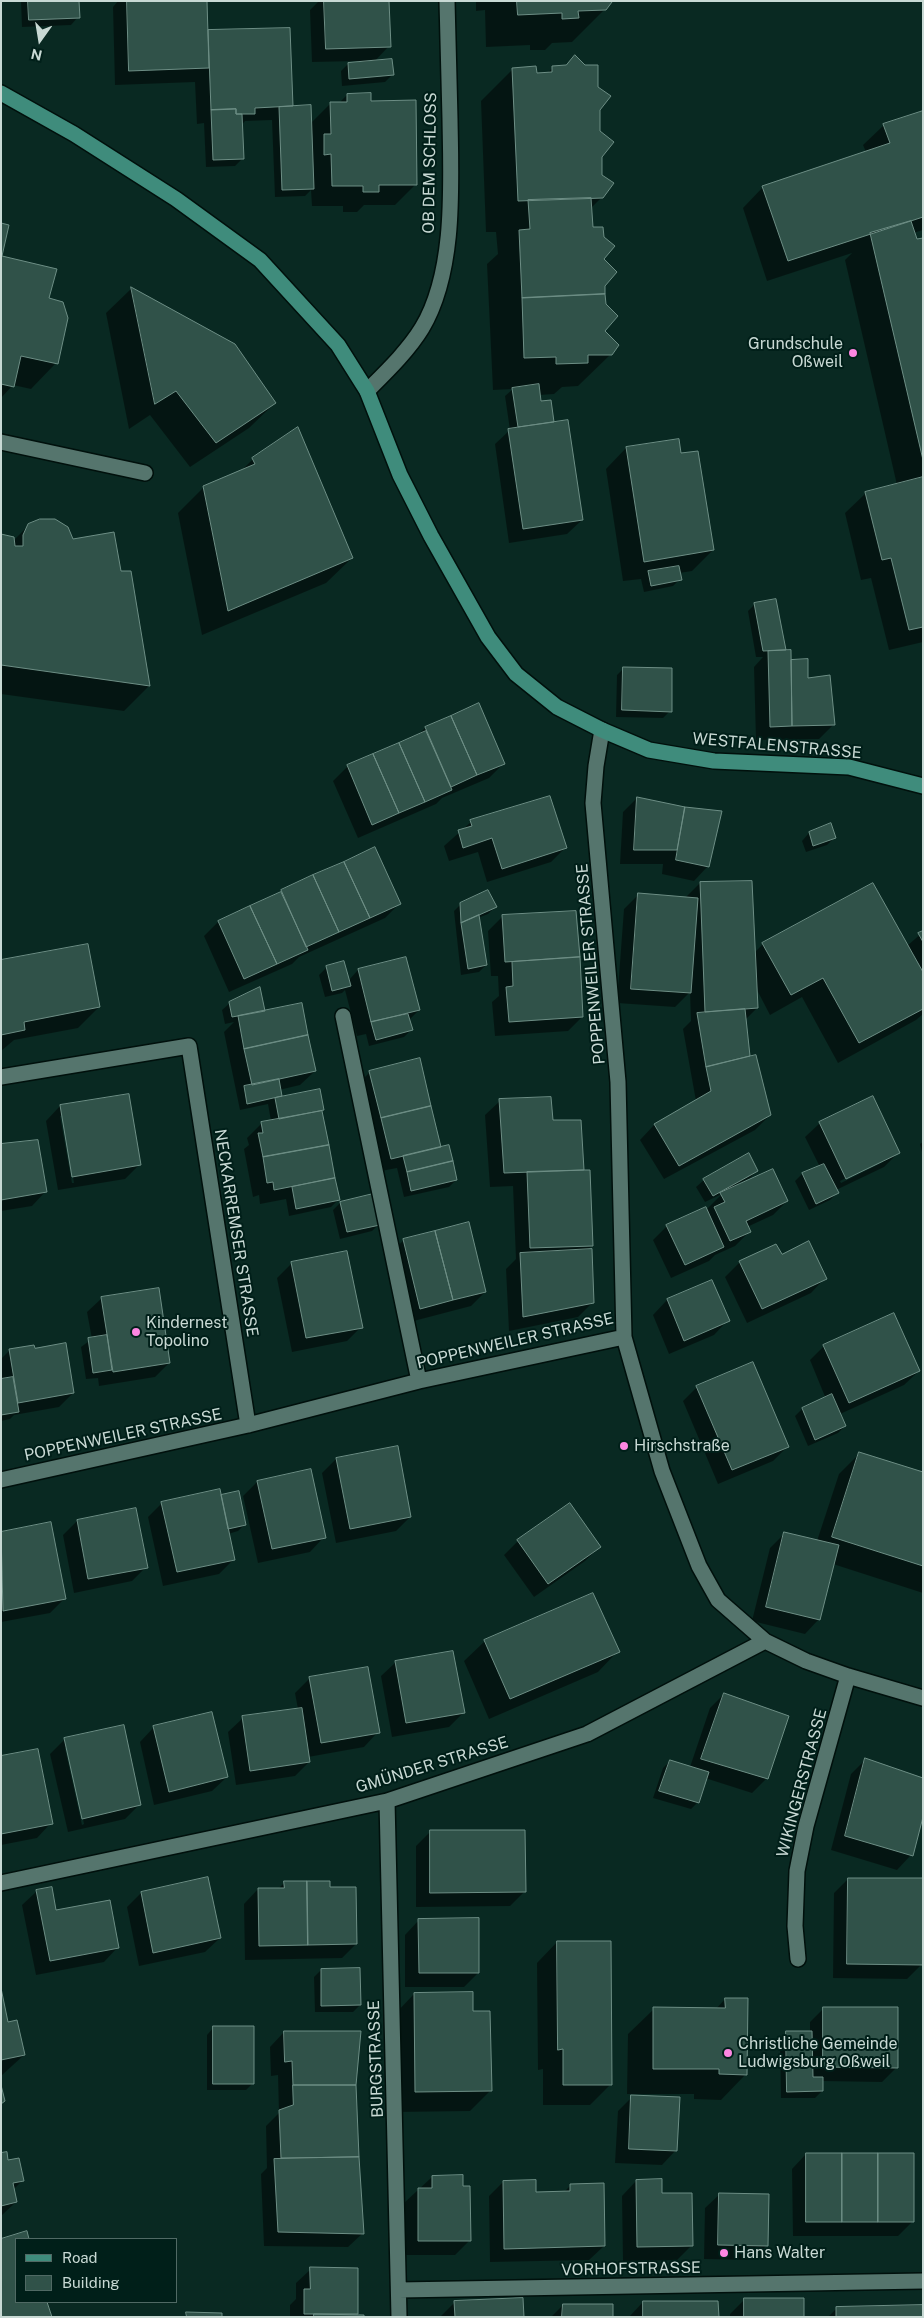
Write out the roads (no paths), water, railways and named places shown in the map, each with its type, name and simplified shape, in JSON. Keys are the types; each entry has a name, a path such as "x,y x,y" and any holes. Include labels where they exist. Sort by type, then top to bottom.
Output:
{"main road":[{"name":"WESTFALENSTRASSE","path":"1,92 74,134 176,199 260,260 338,345 367,391 400,475 431,536 488,637 516,674 557,707 602,730 658,752 714,761 849,767 923,786"}],"street":[{"name":"OB DEM SCHLOSS","path":"367,391 390,368 422,328 436,299 445,265 451,176 447,1"},
{"path":"1,442 145,473"},
{"name":"POPPENWEILER STRASSE","path":"1,1480 248,1425 419,1381 624,1337 618,1082 593,803 596,766 602,730"},
{"path":"343,1016 419,1381"},
{"name":"NECKARREMSER STRASSE","path":"1,1077 189,1046 248,1425"},
{"path":"624,1337 662,1471 698,1566 718,1600 765,1640 806,1661 848,1676 923,1698"},
{"name":"GMÜNDER STRASSE","path":"1,1884 387,1801 587,1734 765,1640"},
{"name":"WIKINGERSTRASSE","path":"798,1958 795,1926 797,1871 806,1826 848,1676"},
{"name":"BURGSTRASSE","path":"387,1801 399,2317"},
{"name":"VORHOFSTRASSE","path":"399,2290 923,2281"}],"place":[{"name":"Grundschule Oßweil","path":"853,353"},
{"name":"Kindernest Topolino","path":"136,1332"},
{"name":"Hirschstraße","path":"624,1446"},
{"name":"Christliche Gemeinde Ludwigsburg Oßweil","path":"728,2053"},
{"name":"Hans Walter","path":"724,2253"}]}
